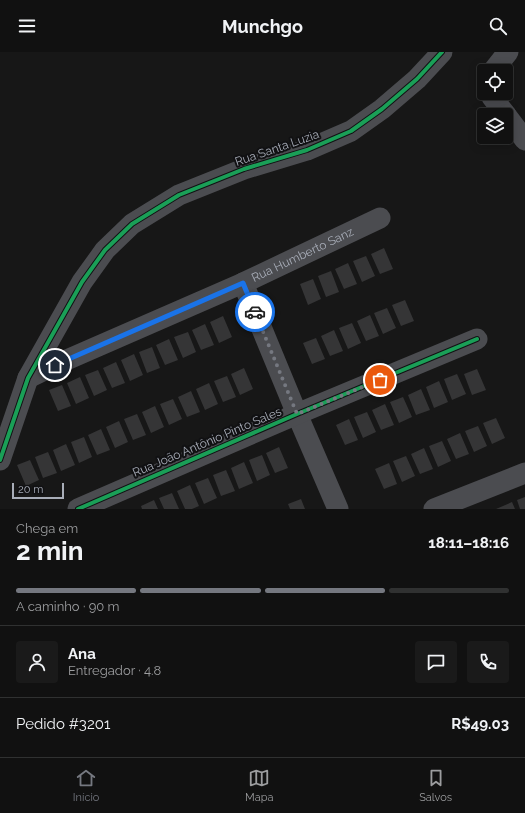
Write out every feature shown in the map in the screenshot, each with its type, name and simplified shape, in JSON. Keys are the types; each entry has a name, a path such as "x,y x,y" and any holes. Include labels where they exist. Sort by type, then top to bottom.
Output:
{"street":[{"name":"Rua Santa Luzia","path":"0,460 28,378 82,282 105,250 132,224 179,196 244,169 307,150 351,131 382,109 417,79 442,52"},
{"path":"499,64 508,52"},
{"path":"494,100 501,108"},
{"path":"513,124 525,140"},
{"name":"Rua Humberto Sanz","path":"28,378 243,283 380,218"},
{"path":"243,283 338,509"},
{"name":"Rua João Antônio Pinto Sales","path":"78,509 297,414 477,339"},
{"path":"434,509 525,473"}],"building":[{"path":"384,248 393,269 380,274 371,254"},
{"path":"366,256 375,276 362,282 353,261"},
{"path":"348,263 357,284 344,289 335,269"},
{"path":"331,271 339,292 326,297 318,276"},
{"path":"313,279 321,299 308,305 300,284"},
{"path":"405,300 414,321 401,326 392,305"},
{"path":"387,308 396,328 383,334 374,313"},
{"path":"370,315 379,336 366,341 357,321"},
{"path":"223,316 232,337 219,343 210,322"},
{"path":"352,323 361,343 348,349 339,328"},
{"path":"205,324 214,345 201,350 192,330"},
{"path":"334,330 343,351 330,356 321,336"},
{"path":"188,332 196,352 183,358 174,337"},
{"path":"316,338 325,359 312,364 303,343"},
{"path":"169,339 178,360 165,365 156,345"},
{"path":"152,347 160,368 147,373 139,352"},
{"path":"134,354 143,375 130,381 121,360"},
{"path":"116,362 125,383 112,388 103,368"},
{"path":"244,368 253,389 240,395 231,374"},
{"path":"477,369 486,390 472,395 464,374"},
{"path":"98,370 107,390 94,396 85,375"},
{"path":"457,374 466,394 452,400 444,379"},
{"path":"227,376 236,397 223,402 214,381"},
{"path":"80,377 89,398 76,404 67,383"},
{"path":"439,381 448,402 434,408 426,387"},
{"path":"209,383 218,404 205,410 196,389"},
{"path":"62,385 71,406 58,411 49,390"},
{"path":"421,389 430,410 416,415 408,395"},
{"path":"191,391 200,412 187,417 178,397"},
{"path":"403,397 412,417 399,423 390,402"},
{"path":"173,399 182,419 169,425 160,404"},
{"path":"385,404 394,425 381,430 372,410"},
{"path":"155,406 164,427 151,433 142,412"},
{"path":"367,412 376,432 363,438 354,417"},
{"path":"137,414 146,435 133,440 124,419"},
{"path":"496,418 505,438 492,444 483,423"},
{"path":"349,419 358,440 345,445 336,425"},
{"path":"119,421 128,442 115,448 106,427"},
{"path":"478,426 487,446 474,452 465,431"},
{"path":"101,429 110,450 97,455 88,435"},
{"path":"460,433 469,454 456,459 447,439"},
{"path":"84,437 92,457 79,463 71,442"},
{"path":"442,441 451,461 438,467 429,446"},
{"path":"66,444 75,465 61,471 53,450"},
{"path":"279,447 288,468 275,473 266,453"},
{"path":"424,448 433,469 420,474 411,454"},
{"path":"48,452 57,473 43,478 35,457"},
{"path":"262,455 270,475 257,481 249,460"},
{"path":"406,456 415,476 402,482 393,461"},
{"path":"30,460 39,480 26,486 17,465"},
{"path":"244,462 253,483 239,489 231,468"},
{"path":"389,463 397,484 384,489 375,469"},
{"path":"226,470 235,491 221,496 213,475"},
{"path":"208,478 217,498 204,504 195,483"},
{"path":"190,485 199,506 192,509 185,509 177,491"},
{"path":"172,493 179,509 164,509 159,498"},
{"path":"525,497 525,509 520,509 517,500"},
{"path":"301,499 305,509 290,509 288,504"},
{"path":"154,500 158,509 142,509 141,506"},
{"path":"512,502 515,509 496,509"}],"cycle path":[{"path":"0,460 28,378 82,282 105,250 132,224 179,195 244,169 307,150 351,131 382,109 417,79 442,52"},
{"path":"78,509 297,414 477,339"}],"way so far":[{"path":"255,312 297,414 380,380"}],"route":[{"path":"55,365 243,283 255,312"}]}
